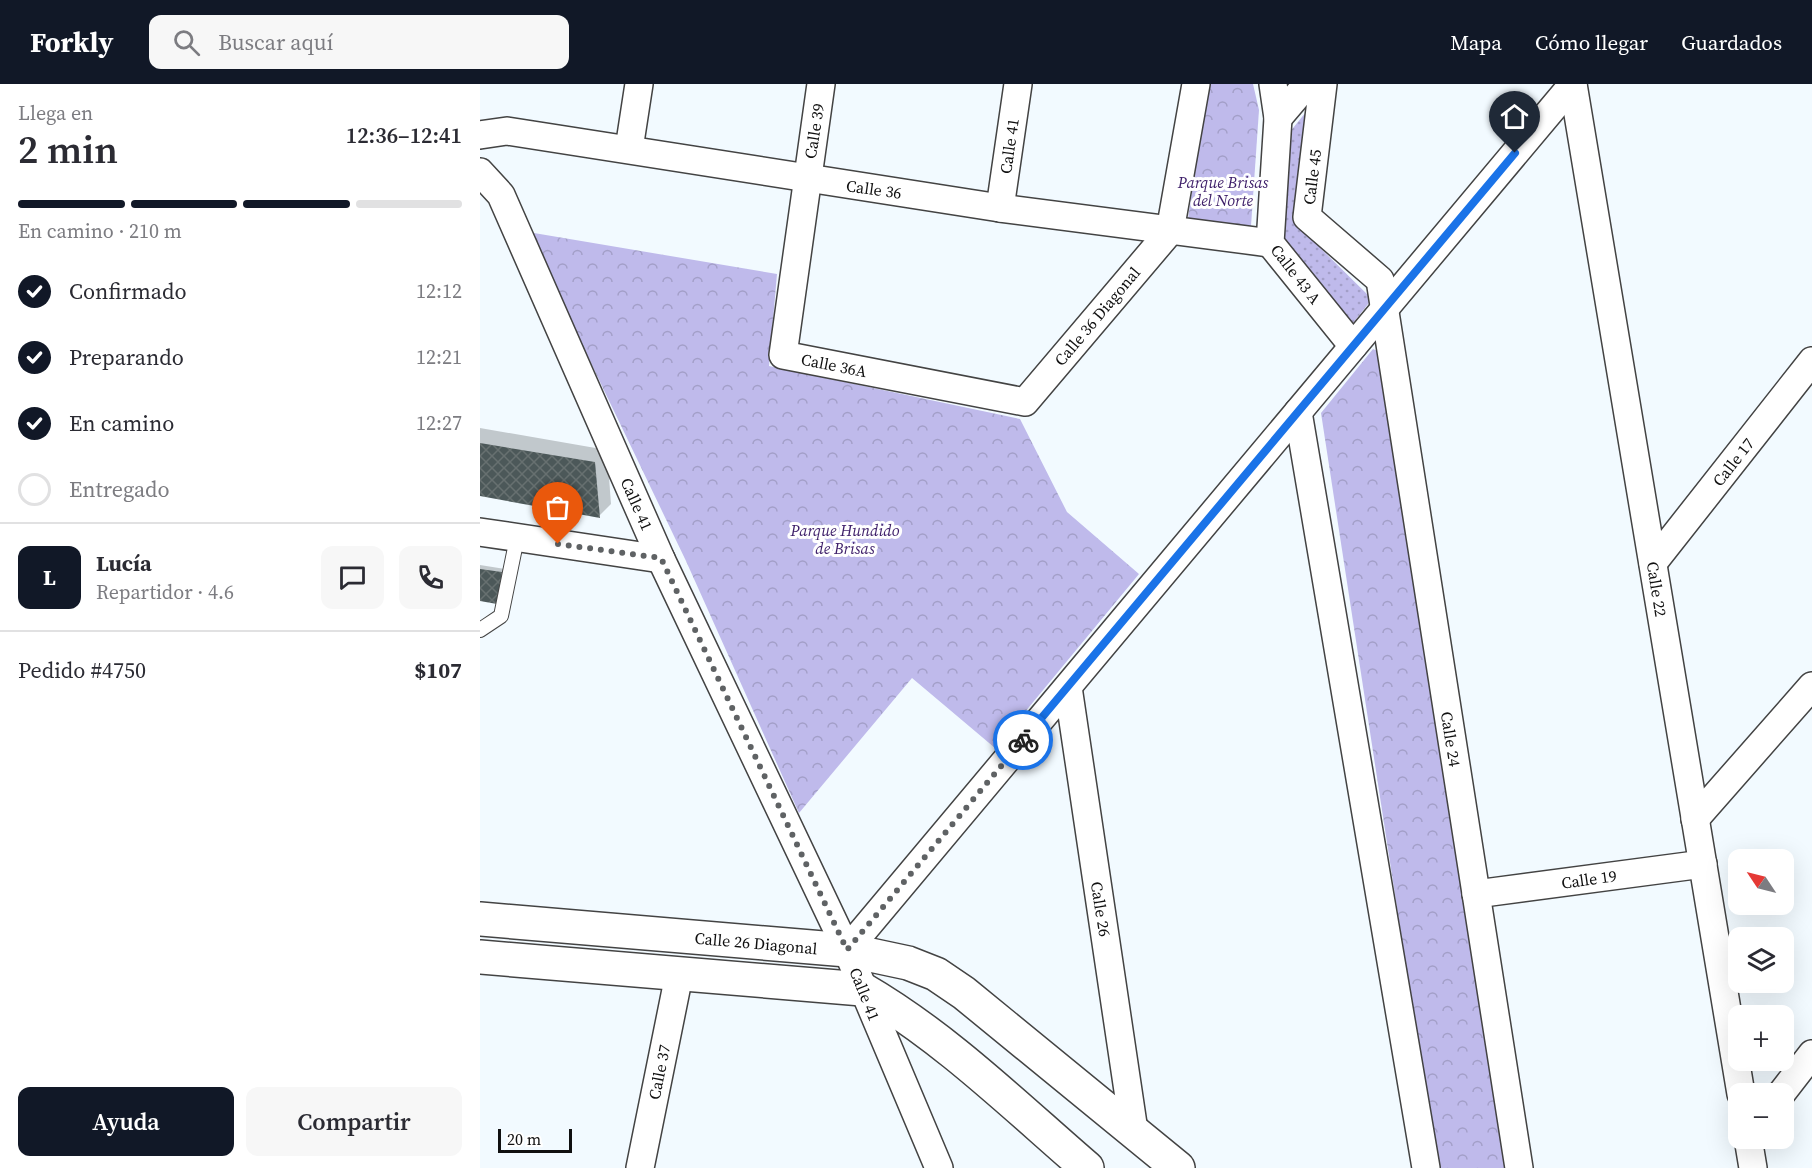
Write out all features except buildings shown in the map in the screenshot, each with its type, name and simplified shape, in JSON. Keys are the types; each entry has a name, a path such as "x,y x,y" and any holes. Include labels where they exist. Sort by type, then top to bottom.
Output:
{"street":[{"path":"629,149 639,84"},
{"name":"Calle 39","path":"807,179 821,84"},
{"name":"Calle 41","path":"999,208 1017,84"},
{"path":"1170,231 1196,84"},
{"name":"Calle 43 A","path":"1273,84 1278,118 1270,243 1353,346"},
{"path":"1278,118 1307,84"},
{"name":"Calle 45","path":"1323,84 1307,217 1380,280 1383,309"},
{"path":"847,950 1573,84"},
{"name":"Calle 22","path":"1573,84 1739,1083"},
{"name":"Calle 36","path":"480,135 507,131 999,208 1270,243"},
{"name":"Calle 41","path":"480,172 501,195 661,558 847,950 939,1168"},
{"name":"Calle 36A","path":"807,179 783,355 1024,402"},
{"name":"Calle 36 Diagonal","path":"1024,402 1170,231"},
{"name":"Calle 24","path":"1383,309 1519,1168"},
{"name":"Calle 17","path":"1653,563 1812,361"},
{"path":"1298,412 1426,1168"},
{"path":"480,532 661,558"},
{"path":"1695,819 1812,686"},
{"name":"Calle 26","path":"1068,687 1134,1131"},
{"name":"Calle 19","path":"1476,894 1703,864"},
{"name":"Calle 26 Diagonal","path":"480,919 847,950 909,963 936,974 964,993 1178,1168"},
{"path":"480,957 862,989 892,1006 928,1033 1087,1168"},
{"name":"Calle 37","path":"640,1168 678,975"},
{"path":"1789,1083 1812,1054"},
{"path":"1750,1149 1753,1168"}],"lane":[{"path":"480,630 501,616 517,538"}],"green space":[{"name":"Parque Brisas del Norte","path":"1207,84 1253,84 1259,110 1251,226 1188,219"},
{"path":"1310,107 1299,227 1372,299 1353,323 1284,239 1289,133"},
{"name":"Parque Hundido de Brisas","path":"528,232 777,274 769,366 1020,419 1067,512 1139,574 995,748 912,678 799,813 686,561"},
{"path":"1373,349 1382,353 1510,1168 1437,1168 1321,413"}],"way so far":[{"path":"558,544 661,558 847,950 1023,740"}],"route":[{"path":"1023,740 1515,153"}]}
